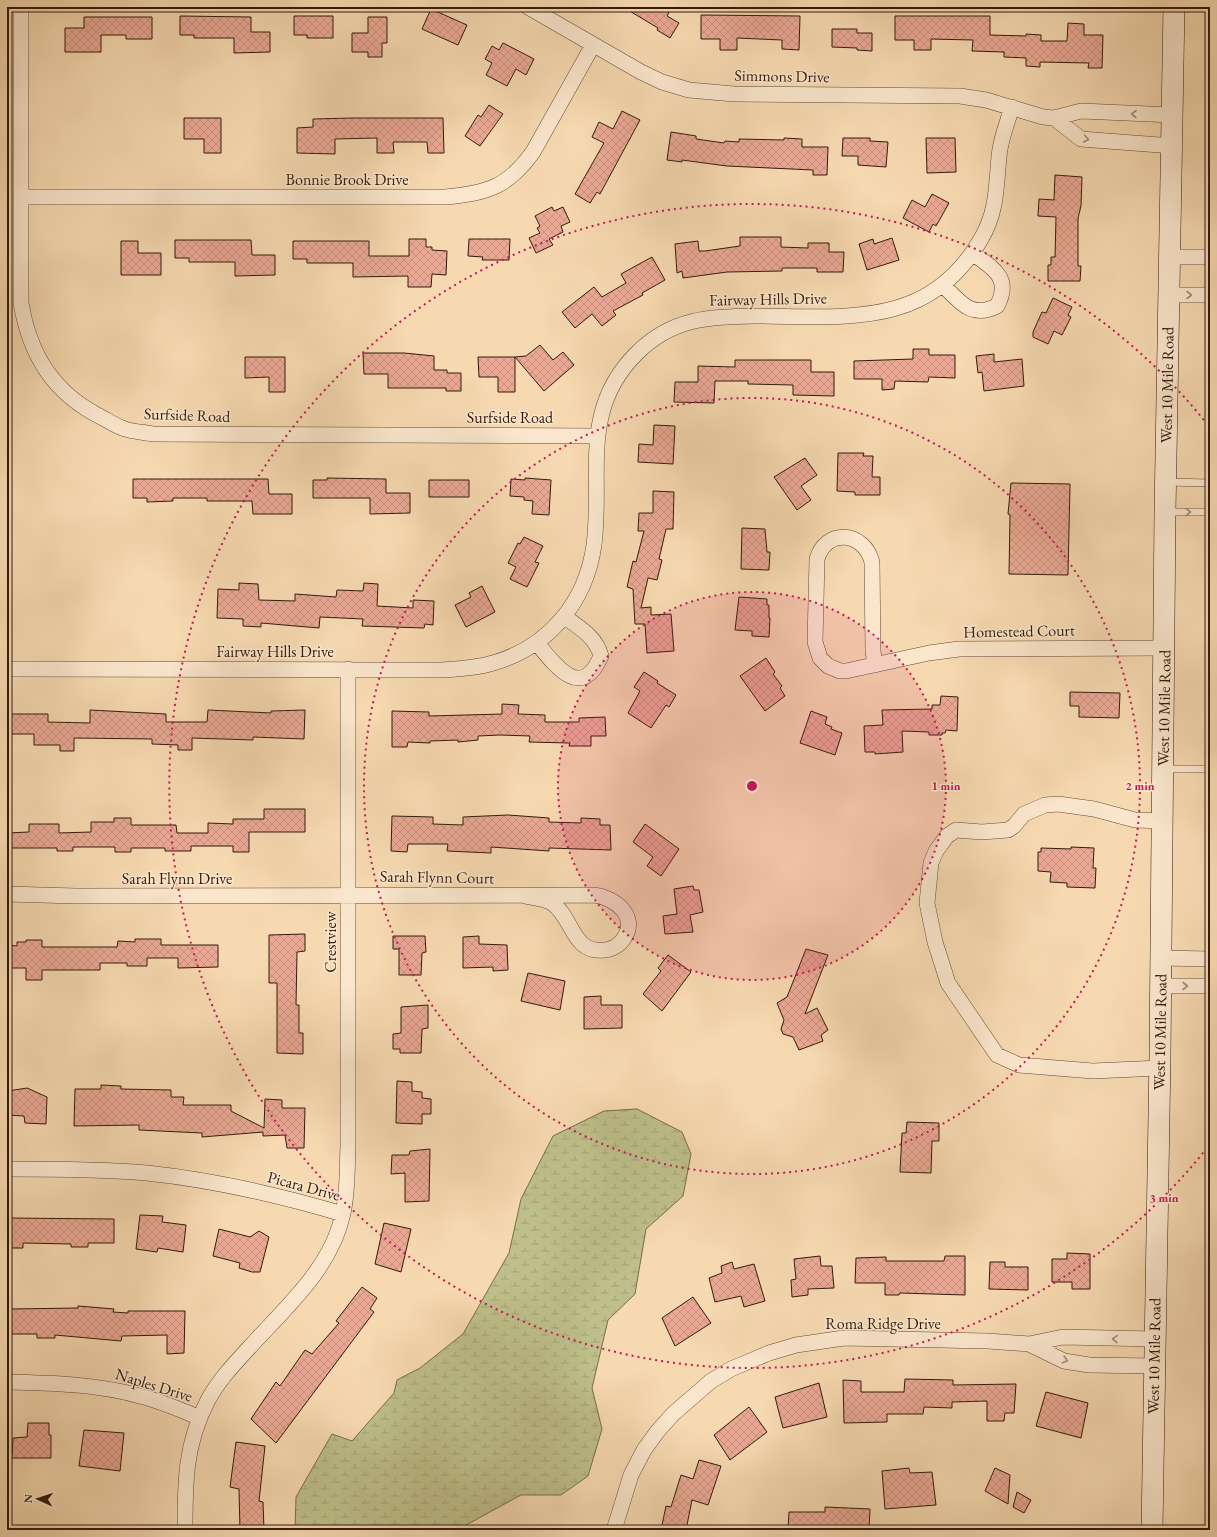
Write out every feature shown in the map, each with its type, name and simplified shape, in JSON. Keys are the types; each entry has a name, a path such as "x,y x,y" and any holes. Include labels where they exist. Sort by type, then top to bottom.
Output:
{"main road":[{"name":"West 10 Mile Road","path":"1152,1530 1154,1339 1160,1068 1165,512 1173,146 1174,7"}],"street":[{"name":"Surfside Road","path":"21,7 21,303 24,324 31,344 41,364 55,383 72,399 94,414 124,429 153,434 597,436"},
{"name":"Simmons Drive","path":"528,7 593,45 662,82 690,90 734,94 960,96 986,100 1054,118 1081,139 1173,146"},
{"name":"Bonnie Brook Drive","path":"22,197 445,197 483,192 513,176 533,152 593,45"},
{"name":"Fairway Hills Drive","path":"7,669 442,670 492,664 512,657 537,643 565,617 580,591 589,568 594,546 597,436 605,404 612,388 627,364 650,342 677,326 696,320 718,317 872,315 900,308 930,294 943,285 959,270 972,253 984,232 998,189 1001,142 1012,107"},
{"name":"Simmons Drive","path":"1054,118 1082,111 1173,115"},
{"path":"943,285 968,309 976,312 987,311 997,306 1003,291 1000,278 996,271 972,253"},
{"path":"1170,257 1210,257"},
{"path":"1169,295 1210,295"},
{"name":"Homestead Court","path":"875,665 873,651 872,562 870,554 860,542 846,537 838,538 823,546 817,560 816,650 824,663 840,671 875,665 928,653 965,649 1164,648"},
{"path":"537,643 562,672 575,678 585,678 590,675 601,656 598,645 591,637 565,617"},
{"name":"Crestview","path":"343,1214 346,1196 348,1146 348,669"},
{"path":"1160,1068 1093,1071 1019,1066 997,1055 948,983 935,942 927,903 931,863 936,851 947,836 956,830 982,832 1008,830 1014,826 1024,814 1045,805 1058,804 1094,809 1135,820 1163,821"},
{"name":"Sarah Flynn Drive","path":"7,894 76,896 348,895"},
{"name":"Sarah Flynn Court","path":"348,895 603,896 621,906 626,914 628,926 625,938 619,945 609,950 598,951 587,947 578,941 564,915 552,903 525,896"},
{"path":"1161,958 1210,959"},
{"path":"1161,986 1210,986"},
{"name":"Picara Drive","path":"7,1169 111,1171 194,1179 270,1194 343,1214 328,1252 307,1284 218,1383 200,1418"},
{"name":"Roma Ridge Drive","path":"614,1530 631,1475 649,1444 674,1414 710,1382 731,1369 769,1353 796,1345 844,1338 988,1341 1029,1344 1063,1338 1154,1339"},
{"name":"Roma Ridge Drive","path":"1029,1344 1064,1361 1089,1365 1154,1366"},
{"name":"Naples Drive","path":"7,1382 57,1384 118,1391 155,1400 200,1418 188,1456 185,1477 185,1530"}],"lane":[{"path":"1166,482 1210,483"},
{"path":"1165,512 1210,512"},
{"path":"1163,769 1210,769"}],"green space":[{"path":"637,1109 682,1132 691,1154 683,1196 646,1229 635,1294 608,1320 592,1388 602,1429 588,1476 561,1495 521,1495 457,1530 295,1530 296,1497 332,1434 352,1441 394,1393 397,1380 420,1368 463,1334 509,1253 521,1199 553,1136 604,1111"}],"building":[{"path":"623,7 672,7 667,16 679,23 670,38 657,30 658,28"},
{"path":"431,9 467,25 458,45 422,29"},
{"path":"701,15 800,16 799,50 782,49 782,40 737,38 737,50 720,50 720,39 701,39"},
{"path":"180,16 251,17 251,32 270,32 270,52 234,53 234,38 194,38 194,35 180,35"},
{"path":"294,16 333,16 333,38 307,38 307,35 294,35"},
{"path":"895,16 990,16 990,35 1041,35 1041,41 1067,41 1068,23 1084,24 1084,35 1103,35 1102,68 1088,68 1089,63 1040,62 1040,67 1026,66 1026,58 1004,57 1004,52 972,51 973,40 931,39 931,50 914,50 914,40 895,40"},
{"path":"84,17 152,17 152,39 126,39 126,35 101,35 101,52 65,52 65,28 84,28"},
{"path":"368,17 387,17 387,43 382,43 382,57 368,57 368,52 352,52 352,33 368,33"},
{"path":"832,29 857,29 857,33 872,33 872,51 857,50 857,48 832,47"},
{"path":"503,43 534,59 526,75 516,69 507,86 486,75 492,63 485,59 492,46 499,50"},
{"path":"489,105 503,114 480,146 465,136 478,115 481,117"},
{"path":"622,111 640,120 600,194 597,192 590,203 575,194 604,143 592,137 599,122 613,129"},
{"path":"184,118 221,118 221,153 204,153 204,139 184,139"},
{"path":"443,118 444,153 428,153 427,142 393,142 394,153 377,153 377,138 335,139 335,154 297,153 297,128 313,127 313,119"},
{"path":"671,132 696,136 696,139 724,143 725,141 739,142 739,139 802,139 802,147 828,147 827,175 813,175 813,170 727,166 682,160 682,162 667,160"},
{"path":"843,138 870,138 870,141 888,142 886,167 858,165 858,156 842,156"},
{"path":"926,138 955,138 956,172 927,173"},
{"path":"1055,175 1082,177 1081,206 1078,218 1078,266 1081,266 1080,281 1048,281 1048,265 1051,265 1051,257 1055,257 1056,217 1038,216 1039,199 1054,200"},
{"path":"932,194 949,203 936,226 933,224 929,232 903,218 912,200 925,207"},
{"path":"552,207 554,211 563,207 570,222 561,226 563,232 549,239 553,245 536,253 529,238 540,233 537,228 540,226 535,216"},
{"path":"740,237 781,237 781,247 808,248 808,243 829,243 829,252 844,252 843,272 817,272 817,268 782,268 782,271 727,272 683,278 682,271 677,273 675,244 698,241 699,251 705,251 740,246"},
{"path":"892,238 899,260 867,270 859,244 873,239 874,244"},
{"path":"409,239 426,239 426,247 432,247 432,250 447,251 446,275 432,274 431,287 408,287 408,276 353,277 353,263 307,263 307,259 293,259 293,241 369,241 369,256 409,256"},
{"path":"469,239 510,239 509,260 482,260 483,257 468,256"},
{"path":"175,240 251,240 252,255 275,255 275,275 235,276 235,262 189,262 189,258 175,258"},
{"path":"121,241 138,241 138,253 161,253 161,275 121,275"},
{"path":"652,257 665,280 642,293 643,295 613,311 616,315 602,326 592,314 575,328 562,312 594,287 602,297 626,283 621,274"},
{"path":"1053,298 1072,307 1068,315 1071,317 1062,335 1054,331 1048,344 1033,337 1033,332 1042,312 1046,313"},
{"path":"540,345 553,360 563,352 574,365 544,391 515,357 526,356"},
{"path":"913,349 929,349 929,355 955,355 955,378 929,377 928,382 895,381 894,389 882,390 882,379 854,379 854,361 913,359"},
{"path":"363,353 404,353 434,356 434,370 447,370 447,373 461,373 461,391 446,391 446,388 388,388 388,374 364,374"},
{"path":"994,354 994,362 1022,359 1024,386 984,391 982,372 978,373 976,356"},
{"path":"245,357 285,357 285,392 269,392 269,377 245,378"},
{"path":"478,357 515,357 515,392 498,392 498,377 479,377"},
{"path":"735,360 811,360 811,372 834,372 834,396 793,395 793,385 748,384 748,381 715,381 714,403 674,402 675,382 698,382 698,366 735,367"},
{"path":"654,425 675,426 673,464 638,462 639,444 653,445"},
{"path":"838,453 864,453 863,456 873,456 872,477 880,477 880,495 855,495 855,492 837,491"},
{"path":"805,458 817,475 801,486 811,500 797,510 774,477"},
{"path":"327,478 386,479 386,493 410,493 410,513 370,514 370,498 313,498 313,480 327,480"},
{"path":"525,478 551,480 549,515 532,514 533,501 524,500 524,497 510,496 511,479 525,480"},
{"path":"133,479 268,479 269,494 292,494 292,514 253,514 252,501 207,501 207,498 173,498 173,501 147,502 147,498 133,498"},
{"path":"429,480 469,480 469,497 429,497"},
{"path":"1011,483 1070,484 1068,575 1009,574 1010,515 1008,514"},
{"path":"653,491 674,492 673,529 666,529 659,559 662,560 657,580 648,578 641,608 651,607 651,615 671,614 674,651 647,653 645,624 635,624 633,589 627,587 633,561 636,562 644,531 638,531 639,513 653,513"},
{"path":"742,528 765,529 767,552 770,552 769,570 741,569"},
{"path":"524,537 543,546 535,562 539,563 527,587 510,579 516,567 508,563 518,543 520,544"},
{"path":"239,583 258,584 259,600 295,601 295,594 336,597 337,590 363,591 364,583 378,584 377,606 413,608 413,600 434,601 433,625 425,624 424,628 362,626 363,619 320,617 319,628 261,623 261,627 243,626 243,619 217,618 218,589 239,590"},
{"path":"482,586 495,612 466,627 455,605 471,597 469,593"},
{"path":"739,597 767,599 770,618 769,637 752,636 752,631 735,630"},
{"path":"766,658 775,672 773,674 782,686 780,688 785,696 765,711 740,676"},
{"path":"644,672 658,681 657,683 676,695 669,707 666,705 651,728 628,713 640,691 634,687"},
{"path":"1070,692 1120,693 1119,718 1079,717 1079,706 1070,706"},
{"path":"941,696 958,697 957,731 946,730 945,733 942,733 942,735 929,735 929,732 902,731 903,752 875,754 875,752 865,752 864,726 883,725 882,710 932,709 932,705 940,705"},
{"path":"502,704 519,705 518,714 545,715 545,722 579,722 579,718 605,717 606,736 591,736 591,746 569,746 570,743 529,742 530,736 500,735 478,736 478,740 458,742 458,740 430,741 430,743 408,742 407,747 392,747 392,711 429,712 429,716 502,714"},
{"path":"90,710 166,714 166,722 207,722 208,710 271,713 271,711 305,710 304,739 253,737 253,740 192,738 192,750 178,750 178,745 152,744 152,739 74,738 74,751 60,751 60,745 34,745 34,734 7,734 7,714 48,714 48,722 90,723"},
{"path":"811,711 827,717 825,724 832,727 831,729 842,733 835,755 800,743"},
{"path":"264,809 305,809 305,832 249,832 249,852 233,852 233,846 191,846 191,851 165,851 165,848 131,848 131,852 115,852 115,847 73,847 73,851 57,851 57,848 7,848 7,833 29,832 29,824 59,824 59,833 91,832 91,822 114,822 114,818 131,818 131,825 176,825 177,833 208,833 208,823 233,824 233,819 264,819"},
{"path":"508,815 549,818 549,822 581,823 581,818 600,819 600,825 610,825 611,850 549,848 549,851 491,847 491,853 447,851 448,844 408,844 407,852 391,851 392,816 433,817 433,824 463,825 463,817"},
{"path":"645,824 679,849 661,876 647,866 653,857 633,842"},
{"path":"1071,847 1094,848 1093,868 1096,868 1095,888 1067,887 1067,883 1050,882 1051,872 1038,871 1038,852 1041,852 1041,848 1071,849"},
{"path":"693,886 694,890 699,890 703,912 690,915 693,932 665,934 663,916 677,914 674,889"},
{"path":"305,934 305,951 297,952 296,1005 299,1005 299,1033 303,1033 303,1054 277,1053 277,983 269,983 269,935"},
{"path":"393,936 425,936 426,952 422,953 421,975 399,975 399,949 393,949"},
{"path":"479,936 479,944 507,945 508,970 493,971 493,967 463,968 463,937"},
{"path":"135,939 161,939 161,945 218,945 218,967 178,968 178,958 147,958 147,966 127,966 127,963 100,963 100,970 42,970 42,980 26,980 26,968 7,968 7,945 17,946 17,942 26,942 26,940 42,940 42,947 117,947 118,941 135,942"},
{"path":"806,949 828,955 805,1014 817,1008 828,1030 821,1035 823,1041 799,1050 793,1037 783,1034 781,1029 784,1020 777,1003 787,997"},
{"path":"668,955 691,972 662,1011 643,994 661,971 658,968"},
{"path":"528,973 565,981 560,1010 521,1001"},
{"path":"601,996 601,1005 622,1005 622,1028 584,1029 584,997"},
{"path":"428,1005 428,1028 422,1029 421,1053 400,1053 400,1049 393,1049 393,1034 401,1033 401,1007"},
{"path":"397,1081 412,1082 412,1091 422,1092 422,1098 431,1099 431,1114 422,1114 422,1124 396,1123"},
{"path":"101,1085 121,1086 121,1089 171,1090 171,1097 184,1097 183,1105 231,1105 231,1111 264,1128 265,1099 282,1100 282,1108 305,1108 304,1148 287,1148 285,1135 263,1136 263,1132 202,1137 202,1133 139,1130 139,1125 74,1126 75,1089 101,1089"},
{"path":"27,1088 47,1097 46,1124 25,1123 24,1116 7,1115 8,1091"},
{"path":"907,1122 939,1123 939,1141 932,1141 931,1173 900,1172 902,1133 906,1133"},
{"path":"430,1149 429,1201 405,1202 405,1173 391,1174 392,1155 409,1155 410,1151"},
{"path":"140,1215 163,1216 162,1222 186,1225 183,1252 158,1248 157,1252 136,1249"},
{"path":"7,1218 114,1219 114,1243 88,1243 88,1247 71,1247 71,1244 23,1243 23,1248 7,1248"},
{"path":"384,1223 411,1229 401,1272 375,1264"},
{"path":"219,1229 250,1237 259,1231 269,1237 260,1272 252,1272 239,1268 240,1263 213,1256"},
{"path":"1067,1253 1090,1254 1090,1289 1072,1289 1072,1282 1052,1282 1052,1259 1067,1259"},
{"path":"820,1256 821,1266 832,1266 834,1288 808,1289 808,1295 792,1297 791,1280 796,1279 794,1259"},
{"path":"945,1256 965,1256 965,1295 900,1293 899,1295 885,1295 885,1283 855,1283 856,1258 886,1257 886,1261 944,1261"},
{"path":"732,1262 734,1269 754,1264 765,1301 744,1307 741,1296 715,1302 709,1278 722,1273 721,1266"},
{"path":"990,1262 1005,1262 1005,1267 1028,1267 1028,1290 989,1289"},
{"path":"362,1287 377,1298 370,1309 374,1312 276,1443 251,1419 276,1382 280,1386 305,1350 312,1354 339,1323 336,1321"},
{"path":"693,1297 711,1323 675,1346 662,1318"},
{"path":"78,1306 114,1309 113,1312 128,1313 128,1311 185,1311 184,1353 167,1354 167,1335 122,1336 121,1341 55,1335 55,1338 37,1338 37,1334 11,1334 11,1309 78,1308"},
{"path":"905,1379 953,1380 953,1385 1016,1384 1014,1413 1005,1413 1004,1421 987,1421 987,1401 952,1402 952,1408 924,1407 923,1414 887,1414 887,1422 844,1423 843,1380 861,1381 861,1392 904,1392"},
{"path":"819,1383 827,1417 783,1428 775,1397"},
{"path":"1046,1392 1088,1403 1081,1438 1036,1426"},
{"path":"749,1407 767,1432 730,1460 714,1435"},
{"path":"28,1423 49,1423 49,1435 51,1435 51,1458 12,1458 13,1438 27,1437"},
{"path":"84,1430 124,1433 120,1471 79,1466"},
{"path":"236,1442 265,1446 259,1501 263,1502 264,1530 240,1530 239,1489 230,1487"},
{"path":"699,1460 721,1466 708,1505 692,1500 686,1530 661,1530 666,1506 671,1507 681,1475 693,1479"},
{"path":"909,1468 910,1473 932,1472 936,1505 885,1509 882,1471"},
{"path":"995,1468 1010,1475 1008,1504 985,1491"},
{"path":"1017,1492 1031,1500 1024,1513 1013,1507"},
{"path":"825,1507 870,1509 869,1530 788,1530 789,1512 825,1512"}]}
